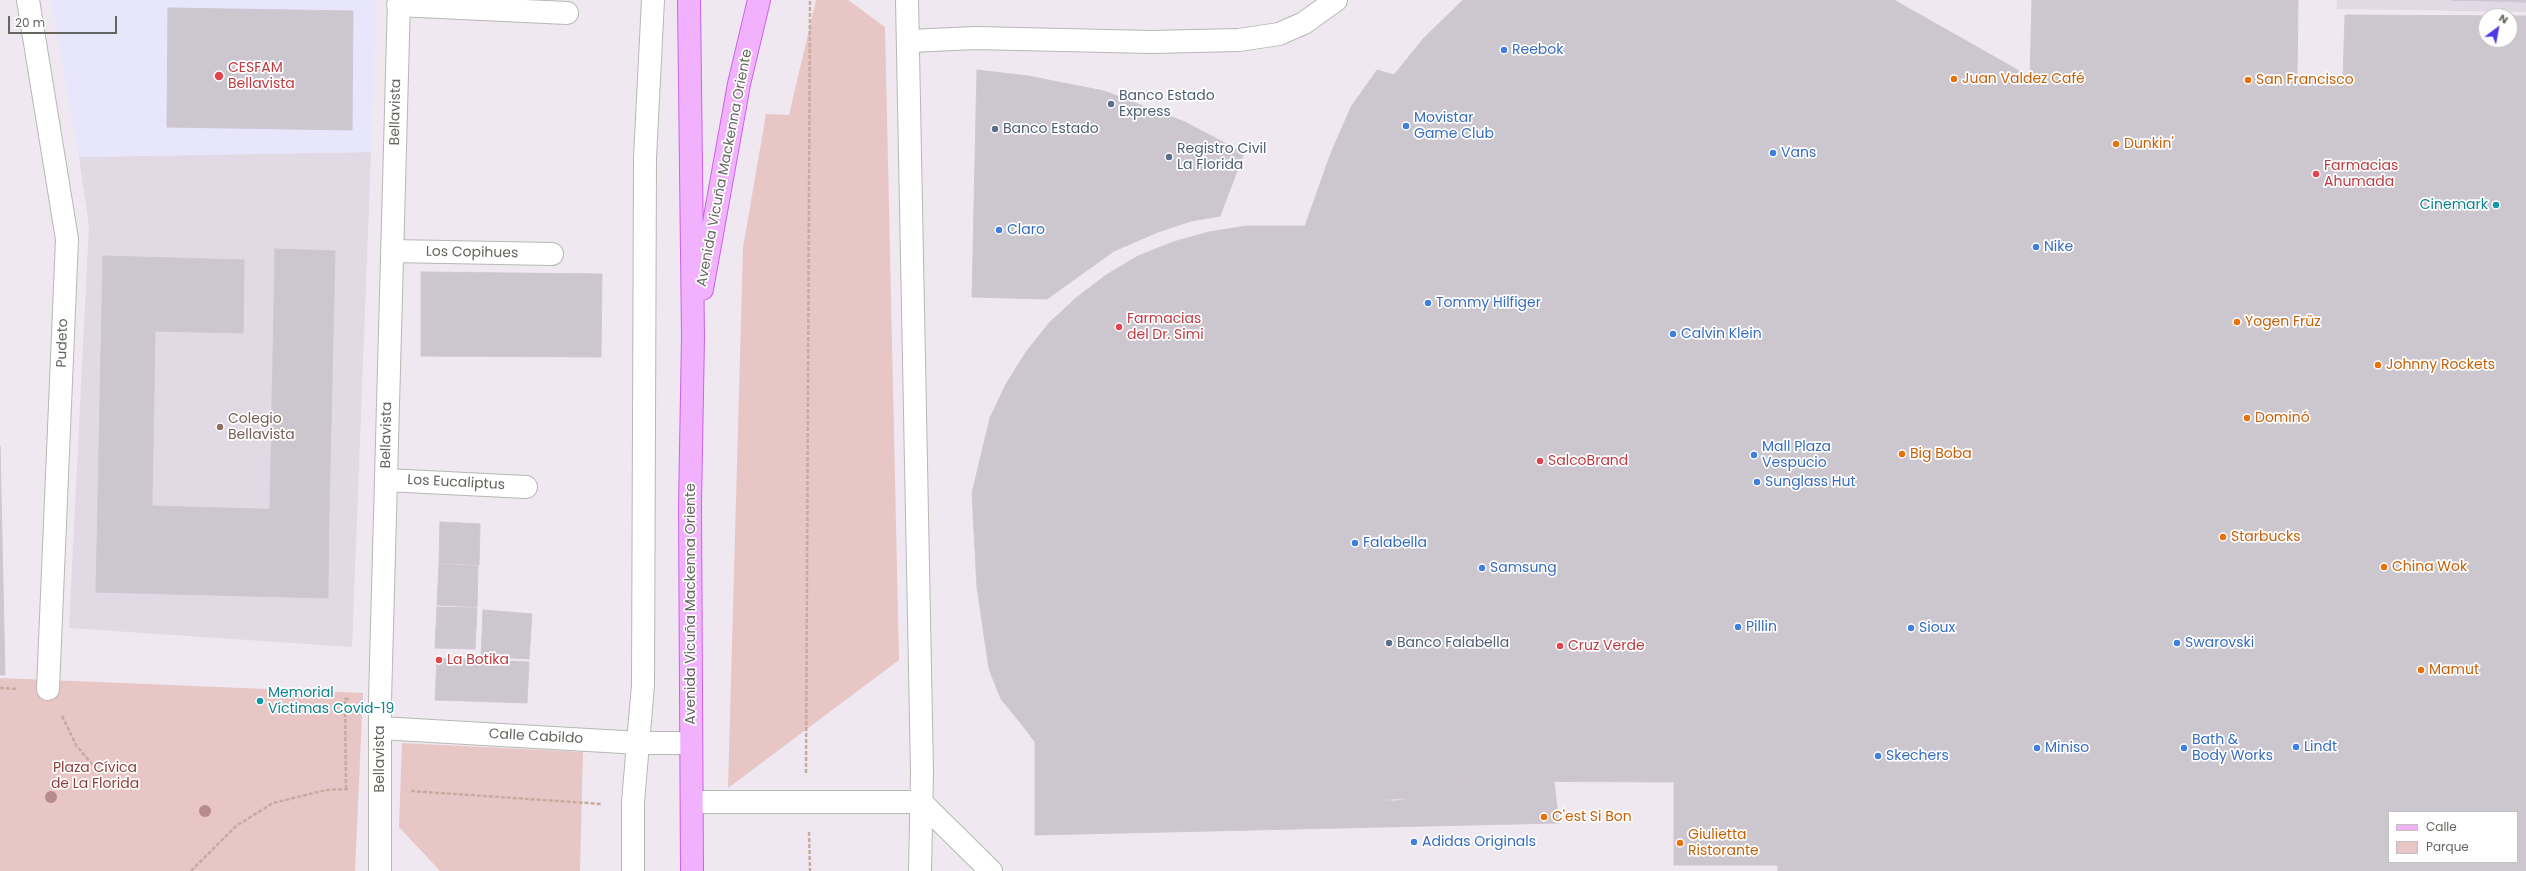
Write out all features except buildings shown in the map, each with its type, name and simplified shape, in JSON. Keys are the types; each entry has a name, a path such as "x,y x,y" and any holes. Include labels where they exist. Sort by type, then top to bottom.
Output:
{"main road":[{"name":"Avenida Vicuña Mackenna Oriente","path":"689,0 693,337 690,506 692,871"},
{"name":"Avenida Vicuña Mackenna Oriente","path":"693,337 739,84 759,0"}],"street":[{"name":"Pudeto","path":"28,0 67,239 48,689"},
{"path":"633,871 633,802 640,743 643,685 645,158 653,0"},
{"path":"907,0 910,41 921,802 920,871"},
{"path":"910,41 975,38 1151,42 1239,40 1279,34 1304,23 1332,1"},
{"path":"398,2 567,13"},
{"name":"Bellavista","path":"380,871 380,728 398,2"},
{"name":"Los Copihues","path":"392,251 552,254"},
{"name":"Los Eucaliptus","path":"386,480 526,487"},
{"name":"Calle Cabildo","path":"380,728 640,743 691,743"},
{"path":"692,802 921,802 991,871"}],"path":[{"path":"810,0 808,136 807,802 810,871"}],"shaded area":[{"name":"CESFAM Bellavista","path":"51,0 376,0 371,152 79,157"},
{"path":"2337,0 2526,0 2526,12 2518,12 2518,8 2478,8 2478,11 2337,9"},
{"name":"Colegio Bellavista","path":"371,152 352,647 69,628 89,226 79,157"}],"green space":[{"path":"816,0 848,0 885,27 899,660 728,788 743,248 766,114 789,115"},
{"name":"Plaza Cívica de La Florida","path":"0,678 363,693 355,871 0,871"},
{"path":"402,743 583,752 580,871 440,871 399,827"}],"place":[{"name":"Reebok","path":"1504,50"},
{"name":"CESFAM Bellavista","path":"219,76"},
{"name":"Juan Valdez Café","path":"1954,79"},
{"name":"San Francisco","path":"2248,80"},
{"name":"Banco Estado Express","path":"1111,104"},
{"name":"Movistar Game Club","path":"1406,126"},
{"name":"Banco Estado","path":"995,129"},
{"name":"Dunkin'","path":"2116,144"},
{"name":"Vans","path":"1773,153"},
{"name":"Registro Civil La Florida","path":"1169,157"},
{"name":"Farmacias Ahumada","path":"2316,174"},
{"name":"Cinemark","path":"2496,205"},
{"name":"Claro","path":"999,230"},
{"name":"Nike","path":"2036,247"},
{"name":"Tommy Hilfiger","path":"1428,303"},
{"name":"Yogen Früz","path":"2237,322"},
{"name":"Farmacias del Dr. Simi","path":"1119,327"},
{"name":"Calvin Klein","path":"1673,334"},
{"name":"Johnny Rockets","path":"2378,365"},
{"name":"Dominó","path":"2247,418"},
{"name":"Colegio Bellavista","path":"220,427"},
{"name":"Big Boba","path":"1902,454"},
{"name":"Mall Plaza Vespucio","path":"1754,455"},
{"name":"SalcoBrand","path":"1540,461"},
{"name":"Sunglass Hut","path":"1757,482"},
{"name":"Starbucks","path":"2223,537"},
{"name":"Falabella","path":"1355,543"},
{"name":"China Wok","path":"2384,567"},
{"name":"Samsung","path":"1482,568"},
{"name":"Pillin","path":"1738,627"},
{"name":"Sioux","path":"1911,628"},
{"name":"Banco Falabella","path":"1389,643"},
{"name":"Swarovski","path":"2177,643"},
{"name":"Cruz Verde","path":"1560,646"},
{"name":"La Botika","path":"439,660"},
{"name":"Mamut","path":"2421,670"},
{"name":"Memorial Víctimas Covid-19","path":"260,701"},
{"name":"Lindt","path":"2296,747"},
{"name":"Miniso","path":"2037,748"},
{"name":"Bath & Body Works","path":"2184,748"},
{"name":"Skechers","path":"1878,756"},
{"name":"C'est Si Bon","path":"1544,817"},
{"name":"Adidas Originals","path":"1414,842"},
{"name":"Giulietta Ristorante","path":"1680,843"}]}
